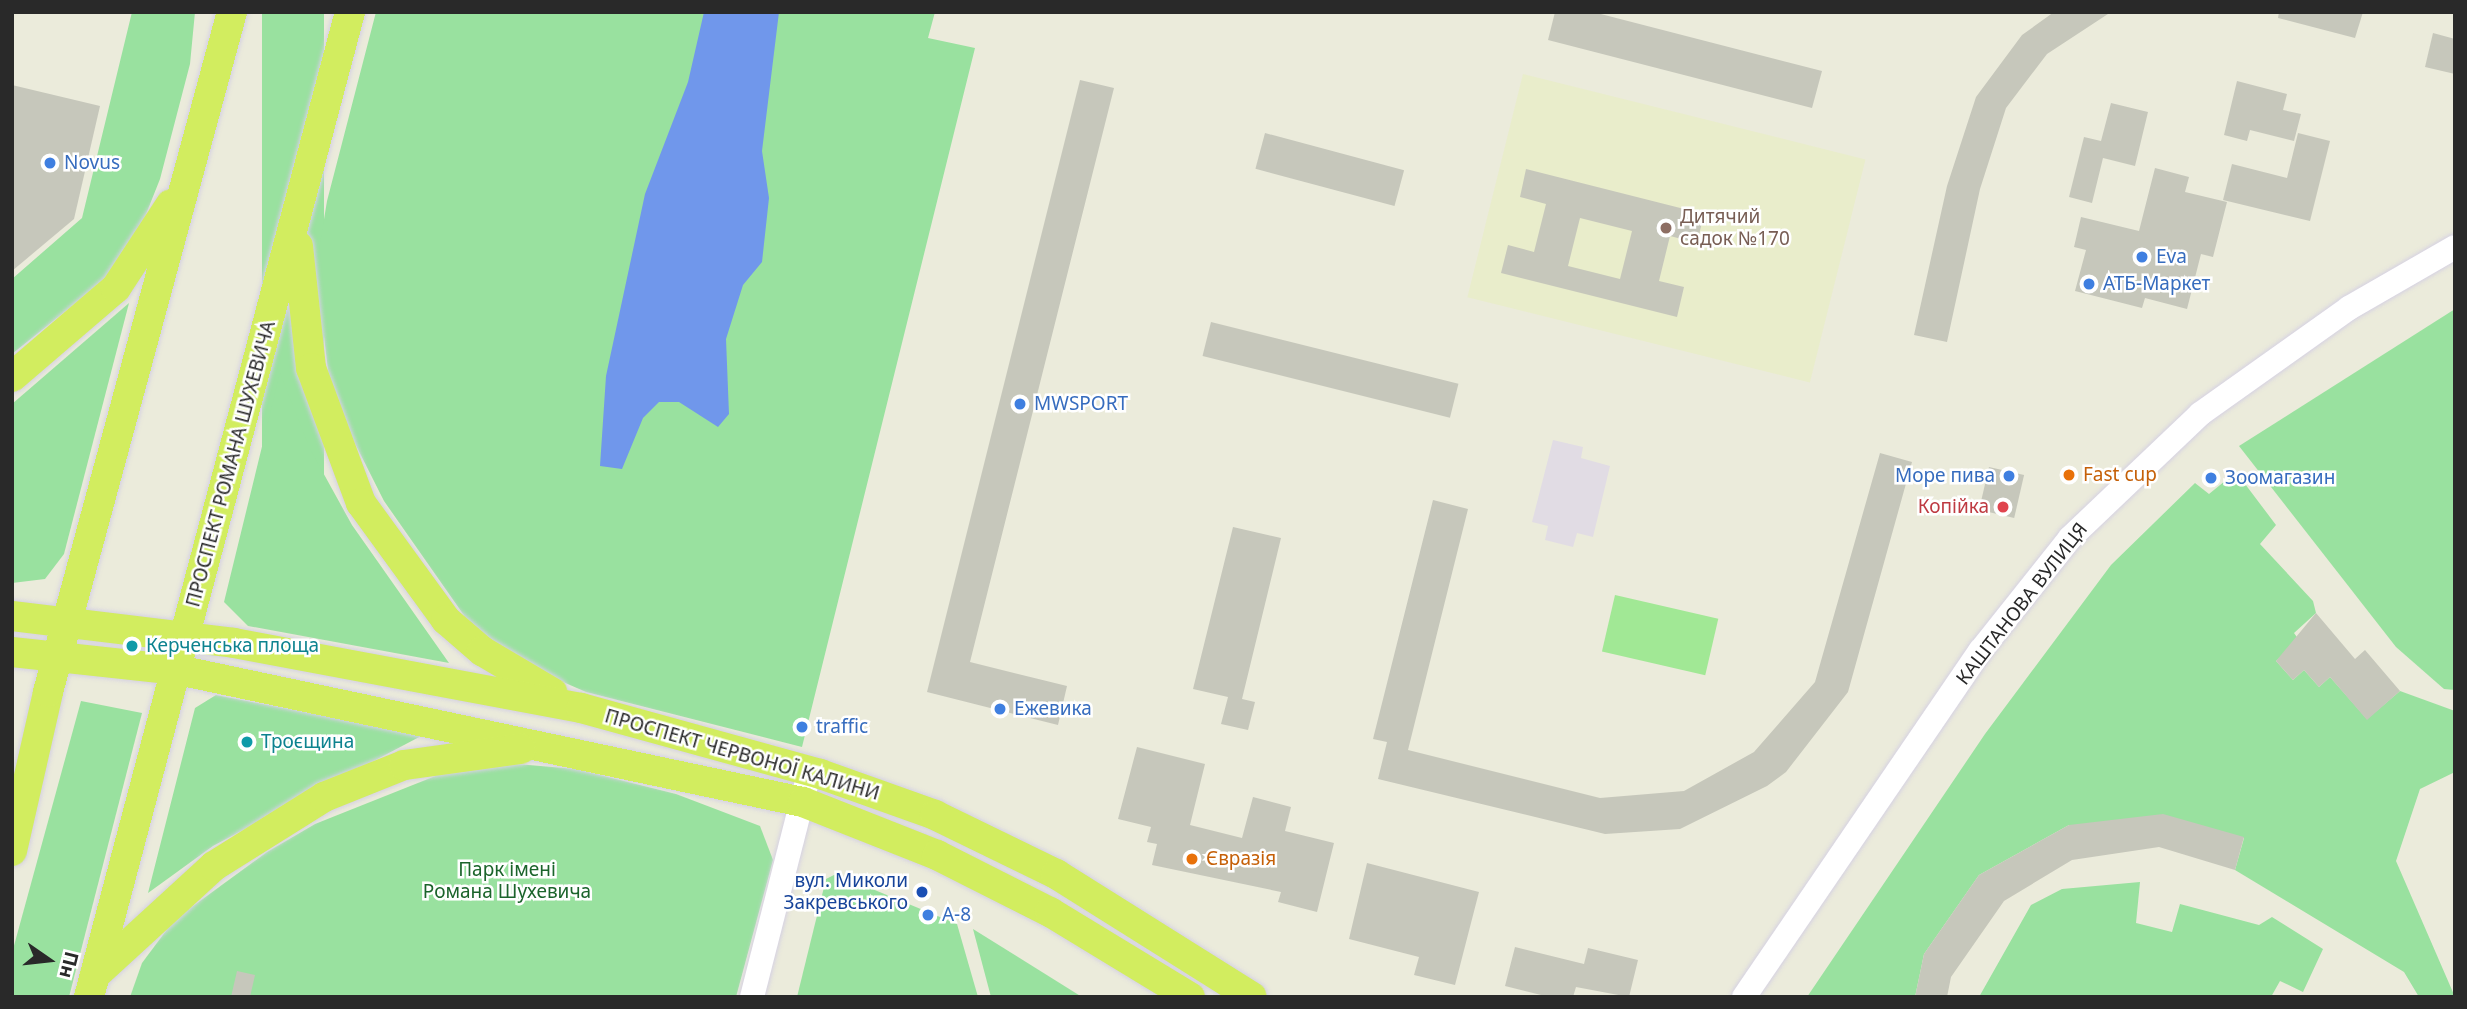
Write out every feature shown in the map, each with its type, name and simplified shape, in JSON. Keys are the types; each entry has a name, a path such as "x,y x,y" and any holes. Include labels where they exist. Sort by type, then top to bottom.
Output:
{"main road":[{"path":"12,851 67,621 232,12"},
{"name":"ПРОСПЕКТ РОМАНА ШУХЕВИЧА","path":"92,986 178,670 350,12"},
{"path":"12,377 116,288 190,174"},
{"path":"301,196 297,271 311,368 361,503 446,620 518,676 581,708"},
{"path":"12,616 186,636"},
{"name":"ПРОСПЕКТ ЧЕРВОНОЇ КАЛИНИ","path":"186,636 581,708 810,771 935,815 1056,874 1252,997"},
{"path":"12,652 178,670"},
{"name":"ПРОСПЕКТ ЧЕРВОНОЇ КАЛИНИ","path":"178,670 563,747 803,802 1005,889 1189,997"},
{"path":"92,986 214,866 324,797 443,756 563,747"}],"street":[{"name":"КАШТАНОВА ВУЛИЦЯ","path":"1744,997 1981,650 2070,538 2200,414 2349,308 2455,247"},
{"path":"752,997 810,771"}],"shaded area":[{"name":"Дитячий садок №170","path":"1523,74 1866,159 1810,383 1467,297"},
{"path":"1553,440 1583,447 1581,458 1610,466 1593,537 1577,533 1573,547 1545,540 1548,526 1532,522"}],"green space":[{"path":"132,12 195,12 190,64 160,179 139,232 107,278 12,354 12,279 82,218"},
{"path":"262,12 324,12 324,580 262,580"},
{"path":"376,12 935,12 928,38 975,48 802,747 586,692 515,661 470,624 384,501 331,396 316,268 327,201"},
{"path":"129,303 64,554 45,579 12,583 12,404"},
{"path":"2455,309 2455,690 2444,689 2396,647 2239,446"},
{"path":"280,373 310,449 352,525 449,663 248,626 224,602"},
{"path":"2236,472 2276,525 2260,544 2313,601 2316,613 2294,633 2299,640 2276,661 2293,680 2304,670 2319,687 2330,677 2367,719 2400,691 2455,711 2455,772 2420,789 2396,861 2455,997 2419,997 2404,972 2235,870 2244,838 2069,825 1979,875 1924,954 1915,997 1807,997 1985,734 2111,565 2195,483 2209,494"},
{"path":"1615,595 1718,619 1705,675 1602,652"},
{"path":"216,695 423,735 213,846 148,893 195,708"},
{"path":"81,701 142,713 69,997 12,997 12,953"},
{"name":"Парк імені Романа Шухевича","path":"505,763 576,769 676,794 760,826 773,860 736,997 130,997 142,963 174,920 267,852 315,824 443,773"},
{"path":"836,874 957,924 978,997 797,997 826,879"},
{"path":"2140,882 2136,923 2172,932 2180,904 2259,925 2272,917 2323,949 2303,992 2280,981 2271,997 1979,997 2031,905 2062,889"},
{"path":"973,929 1082,997 991,997"}],"water":[{"path":"704,12 779,12 762,151 769,198 762,262 743,285 726,339 729,414 718,427 679,402 659,402 643,418 622,469 600,466 606,376 645,194 688,82"}],"building":[{"path":"1555,12 1593,12 1822,71 1812,108 1548,40"},
{"path":"2054,12 2111,12 2047,54 2006,108 1980,189 1947,342 1914,335 1947,186 1976,97 2022,35"},
{"path":"2279,12 2363,12 2355,38 2278,18"},
{"path":"2433,33 2455,39 2455,74 2425,67"},
{"path":"1080,80 1114,88 970,662 1067,686 1058,725 927,692"},
{"path":"2237,81 2287,94 2283,110 2301,114 2294,141 2250,130 2247,141 2224,135"},
{"name":"Novus","path":"12,85 100,106 74,219 12,271"},
{"path":"2111,103 2148,112 2135,166 2103,158 2092,203 2069,197 2084,137 2101,141"},
{"path":"1265,133 1404,170 1395,206 1255,169"},
{"path":"2298,133 2330,141 2310,221 2223,200 2232,164 2287,178"},
{"path":"2155,168 2189,177 2185,192 2227,202 2213,257 2201,254 2187,309 2145,298 2142,308 2075,291 2086,250 2074,247 2081,217 2139,231"},
{"path":"1526,169 1704,214 1697,243 1670,236 1659,281 1684,287 1677,317 1501,273 1508,245 1534,252 1546,204 1520,197","holes":["1580,218 1632,231 1620,279 1568,266"]},
{"path":"1211,322 1458,384 1450,418 1203,356"},
{"path":"1880,453 1912,462 1848,692 1786,772 1767,786 1680,829 1605,834 1378,779 1387,742 1373,739 1433,500 1468,509 1408,750 1600,798 1684,791 1754,752 1815,682"},
{"path":"1989,467 2024,475 2014,518 1979,510"},
{"path":"1233,527 1281,538 1242,699 1255,702 1248,730 1221,724 1228,697 1193,689"},
{"path":"2316,613 2355,659 2365,650 2400,691 2367,720 2330,677 2319,687 2304,670 2293,680 2276,661"},
{"path":"1137,747 1205,764 1190,825 1242,838 1253,797 1291,807 1285,831 1334,843 1317,912 1278,902 1281,892 1152,865 1157,844 1147,842 1151,827 1118,819"},
{"path":"2163,814 2244,837 2235,870 2159,847 2072,860 2004,901 1951,977 1947,997 1915,997 1924,954 1979,875 2069,825"},
{"path":"1367,863 1479,892 1455,985 1414,975 1419,957 1349,939"},
{"path":"1515,947 1584,964 1588,948 1638,960 1629,997 1576,987 1573,997 1549,997 1505,986"},
{"path":"237,971 255,975 250,997 231,997"}],"place":[{"name":"Novus","path":"50,163"},
{"name":"Дитячий садок №170","path":"1666,228"},
{"name":"Eva","path":"2142,257"},
{"name":"АТБ-Маркет","path":"2089,284"},
{"name":"MWSPORT","path":"1020,404"},
{"name":"Fast cup","path":"2069,475"},
{"name":"Море пива","path":"2009,476"},
{"name":"Зоомагазин","path":"2211,478"},
{"name":"Копійка","path":"2003,507"},
{"name":"Керченська площа","path":"132,646"},
{"name":"Ежевика","path":"1000,709"},
{"name":"traffic","path":"802,727"},
{"name":"Троєщина","path":"247,742"},
{"name":"Євразія","path":"1192,859"},
{"name":"вул. Миколи Закревського","path":"922,892"},
{"name":"А-8","path":"928,915"}]}
